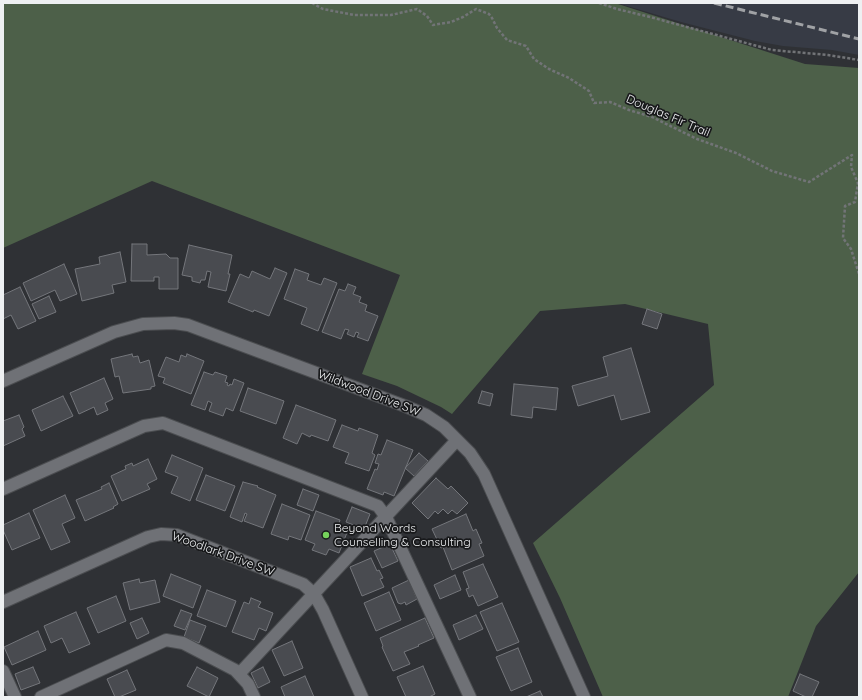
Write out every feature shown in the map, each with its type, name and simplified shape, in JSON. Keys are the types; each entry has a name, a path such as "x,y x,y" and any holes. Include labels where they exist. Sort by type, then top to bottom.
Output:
{"street":[{"name":"Wildwood Drive SW","path":"3,380 128,327 158,323 181,324 188,325 405,406 426,416 444,427 470,453 484,474 584,697"},
{"path":"3,489 144,426 163,423 378,506 386,517 470,697"},
{"path":"239,674 457,440"},
{"name":"Woodlark Drive SW","path":"3,602 148,537 161,534 177,536 303,584 314,594 323,610 362,697"},
{"path":"41,697 166,640 183,643 235,670 248,684 254,697"},
{"path":"3,671 15,697"}],"path":[{"name":"Douglas Fir Trail","path":"312,3 323,9 354,15 391,15 417,10 427,16 433,25 452,22 476,9 489,14 497,28 507,40 526,46 534,59 549,70 569,78 589,91 594,103 610,102 652,117 698,139 736,153 772,171 809,182 852,155 851,167 858,183 855,202 845,206 843,238 851,248 859,274"},
{"path":"599,3 772,50 828,55 859,60"}],"shaded area":[{"path":"617,3 859,3 859,55 832,50 783,46 755,41 681,22"}],"green space":[{"path":"3,3 615,3 805,64 859,68 859,572 816,626 788,697 603,697 560,598 533,543 714,385 708,324 625,304 540,311 452,414 441,407 397,386 362,374 400,275 152,181 3,248"}],"building":[{"path":"132,244 147,244 147,255 166,254 170,258 178,258 178,289 159,289 159,277 154,277 154,281 131,281"},
{"path":"189,245 232,255 226,291 208,287 211,272 207,271 205,280 201,280 200,283 192,281 192,277 182,275"},
{"path":"120,252 126,282 112,285 114,293 82,301 75,269 100,264 99,257"},
{"path":"64,264 77,294 60,301 55,290 31,301 23,283"},
{"path":"275,268 287,273 269,316 254,310 253,312 228,302 240,274 249,278 252,271 270,279"},
{"path":"295,269 309,274 307,280 321,285 324,278 337,283 318,331 301,324 307,308 284,299"},
{"path":"348,284 356,287 353,294 361,297 359,302 367,305 365,311 378,316 368,341 357,337 359,333 356,332 354,337 347,334 349,330 345,329 341,339 322,332 339,289 345,291"},
{"path":"20,287 36,321 18,329 11,315 3,319 3,295"},
{"path":"49,296 56,312 39,319 32,304"},
{"path":"647,309 662,314 657,329 642,324"},
{"path":"631,348 650,412 621,420 614,395 578,406 572,386 608,376 603,357"},
{"path":"132,354 133,357 138,356 140,363 149,360 155,386 151,387 151,389 123,393 119,376 115,377 111,359"},
{"path":"187,354 204,361 191,394 163,383 165,378 158,376 166,357 179,362 181,355 186,357"},
{"path":"204,372 213,375 215,372 227,376 225,382 228,383 227,385 229,386 230,384 232,385 234,379 244,383 233,411 226,408 223,416 209,411 212,403 208,401 205,410 191,405"},
{"path":"104,378 113,399 105,403 108,410 97,415 94,407 79,414 70,393"},
{"path":"514,384 558,388 556,410 533,407 532,418 511,415"},
{"path":"248,388 284,401 276,424 240,411"},
{"path":"482,391 493,394 490,406 478,403"},
{"path":"63,396 73,416 41,431 32,410"},
{"path":"296,405 336,420 328,441 311,435 310,437 302,433 297,444 283,438"},
{"path":"19,415 24,427 22,429 25,436 3,446 3,421"},
{"path":"342,425 358,431 359,428 378,435 372,453 375,455 369,471 345,463 349,453 333,447"},
{"path":"387,440 413,450 394,496 384,492 383,495 367,489 375,469 377,470 379,464 375,463 378,454 381,455"},
{"path":"419,453 428,461 414,476 405,468"},
{"path":"172,455 203,468 190,501 171,493 178,477 165,472"},
{"path":"148,459 157,479 147,484 150,489 122,501 111,476 126,469 125,466 132,463 133,466"},
{"path":"206,475 235,486 225,511 196,500"},
{"path":"436,478 448,489 451,486 468,503 457,514 452,510 448,514 443,509 438,514 435,511 428,519 412,503"},
{"path":"243,482 258,486 257,487 276,495 263,528 244,521 247,514 245,513 242,522 230,517"},
{"path":"109,483 118,504 113,507 114,508 85,521 76,500 102,489 101,487"},
{"path":"303,489 319,495 313,511 297,505"},
{"path":"65,495 75,518 62,524 70,542 51,550 33,510"},
{"path":"282,504 310,515 301,540 289,536 288,540 271,534"},
{"path":"352,507 370,514 364,529 346,522"},
{"name":"Beyond Words Counselling & Consulting","path":"316,511 340,520 338,526 348,530 339,553 329,549 326,555 312,550 315,544 305,540"},
{"path":"29,513 40,538 12,550 3,530 3,525"},
{"path":"466,514 473,531 476,529 482,543 479,544 484,556 452,570 443,547 441,548 432,529"},
{"path":"390,544 398,561 382,568 374,551"},
{"path":"371,558 377,571 379,570 383,578 380,579 384,587 362,596 350,567"},
{"path":"483,564 498,597 478,606 473,595 469,597 466,589 469,588 463,572"},
{"path":"171,574 201,586 193,608 163,596"},
{"path":"455,575 461,590 440,599 434,585"},
{"path":"139,579 140,583 155,580 160,602 130,610 123,583"},
{"path":"409,580 417,599 406,605 405,602 401,604 398,603 392,588"},
{"path":"207,590 236,601 226,627 197,616"},
{"path":"389,592 401,620 376,631 364,603"},
{"path":"116,596 126,621 98,633 87,608"},
{"path":"251,598 261,602 258,607 273,613 266,631 259,628 254,640 232,632 244,602 249,604"},
{"path":"502,603 519,642 497,651 480,612"},
{"path":"181,610 192,614 185,630 174,626"},
{"path":"76,612 90,644 69,653 62,638 51,643 44,626"},
{"path":"476,615 483,629 459,640 453,625"},
{"path":"142,618 149,633 137,639 130,623"},
{"path":"425,618 434,638 404,652 410,664 393,671 382,647 380,638"},
{"path":"190,620 206,626 199,643 184,637"},
{"path":"38,631 46,650 12,665 4,647"},
{"path":"292,641 303,668 284,676 272,650"},
{"path":"518,648 532,682 511,691 496,657"},
{"path":"423,666 435,694 429,697 406,697 397,677"},
{"path":"33,667 40,683 21,690 15,674"},
{"path":"197,667 218,678 209,697 187,686"},
{"path":"263,667 270,682 258,688 251,673"},
{"path":"127,670 136,690 119,697 115,697 107,679"},
{"path":"800,674 819,682 812,697 806,697 793,691"},
{"path":"305,676 314,697 285,697 281,687"},
{"path":"540,691 543,697 526,697"}],"railway":[{"path":"714,3 859,39"}],"place":[{"name":"Beyond Words Counselling & Consulting","path":"326,535"}]}
